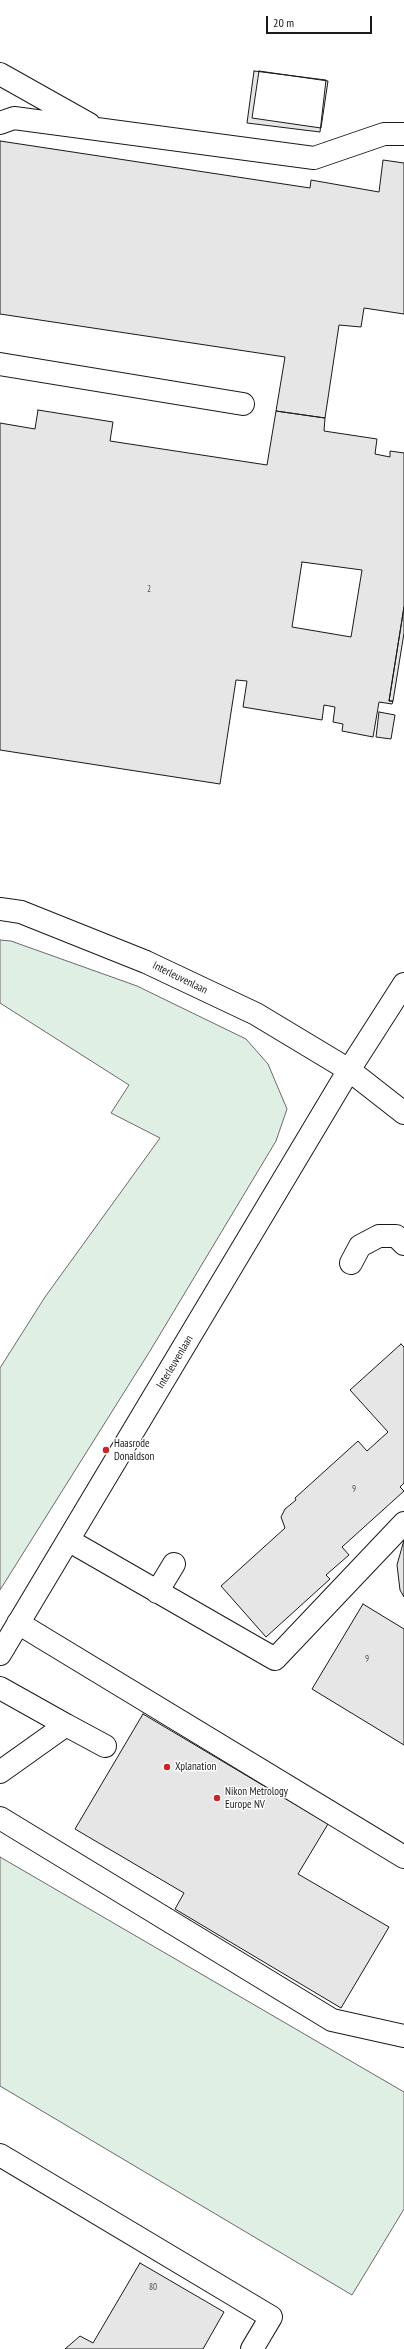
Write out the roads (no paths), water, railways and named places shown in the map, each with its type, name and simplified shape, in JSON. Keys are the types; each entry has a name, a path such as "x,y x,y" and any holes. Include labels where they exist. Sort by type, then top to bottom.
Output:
{"street":[{"path":"0,74 98,129"},
{"path":"0,123 14,118 314,158 384,134 404,134"},
{"path":"0,364 243,404"},
{"name":"Interleuvenlaan","path":"0,909 21,912 146,962 258,1016 349,1070"},
{"name":"Interleuvenlaan","path":"0,1654 349,1070 404,984"},
{"path":"349,1070 404,1113"},
{"path":"351,1263 360,1246 380,1236 396,1236 404,1244"},
{"path":"68,1540 275,1659 404,1523"},
{"path":"158,1592 174,1564"},
{"path":"18,1623 404,1857"},
{"path":"0,1688 105,1746"},
{"path":"0,1772 66,1725"},
{"path":"0,1818 332,2020 404,2036"},
{"path":"0,2155 271,2317 252,2349"}],"place":[{"name":"Haasrode Donaldson","path":"106,1450"},
{"name":"Xplanation","path":"167,1767"},
{"name":"Nikon Metrology Europe NV","path":"217,1798"}]}
